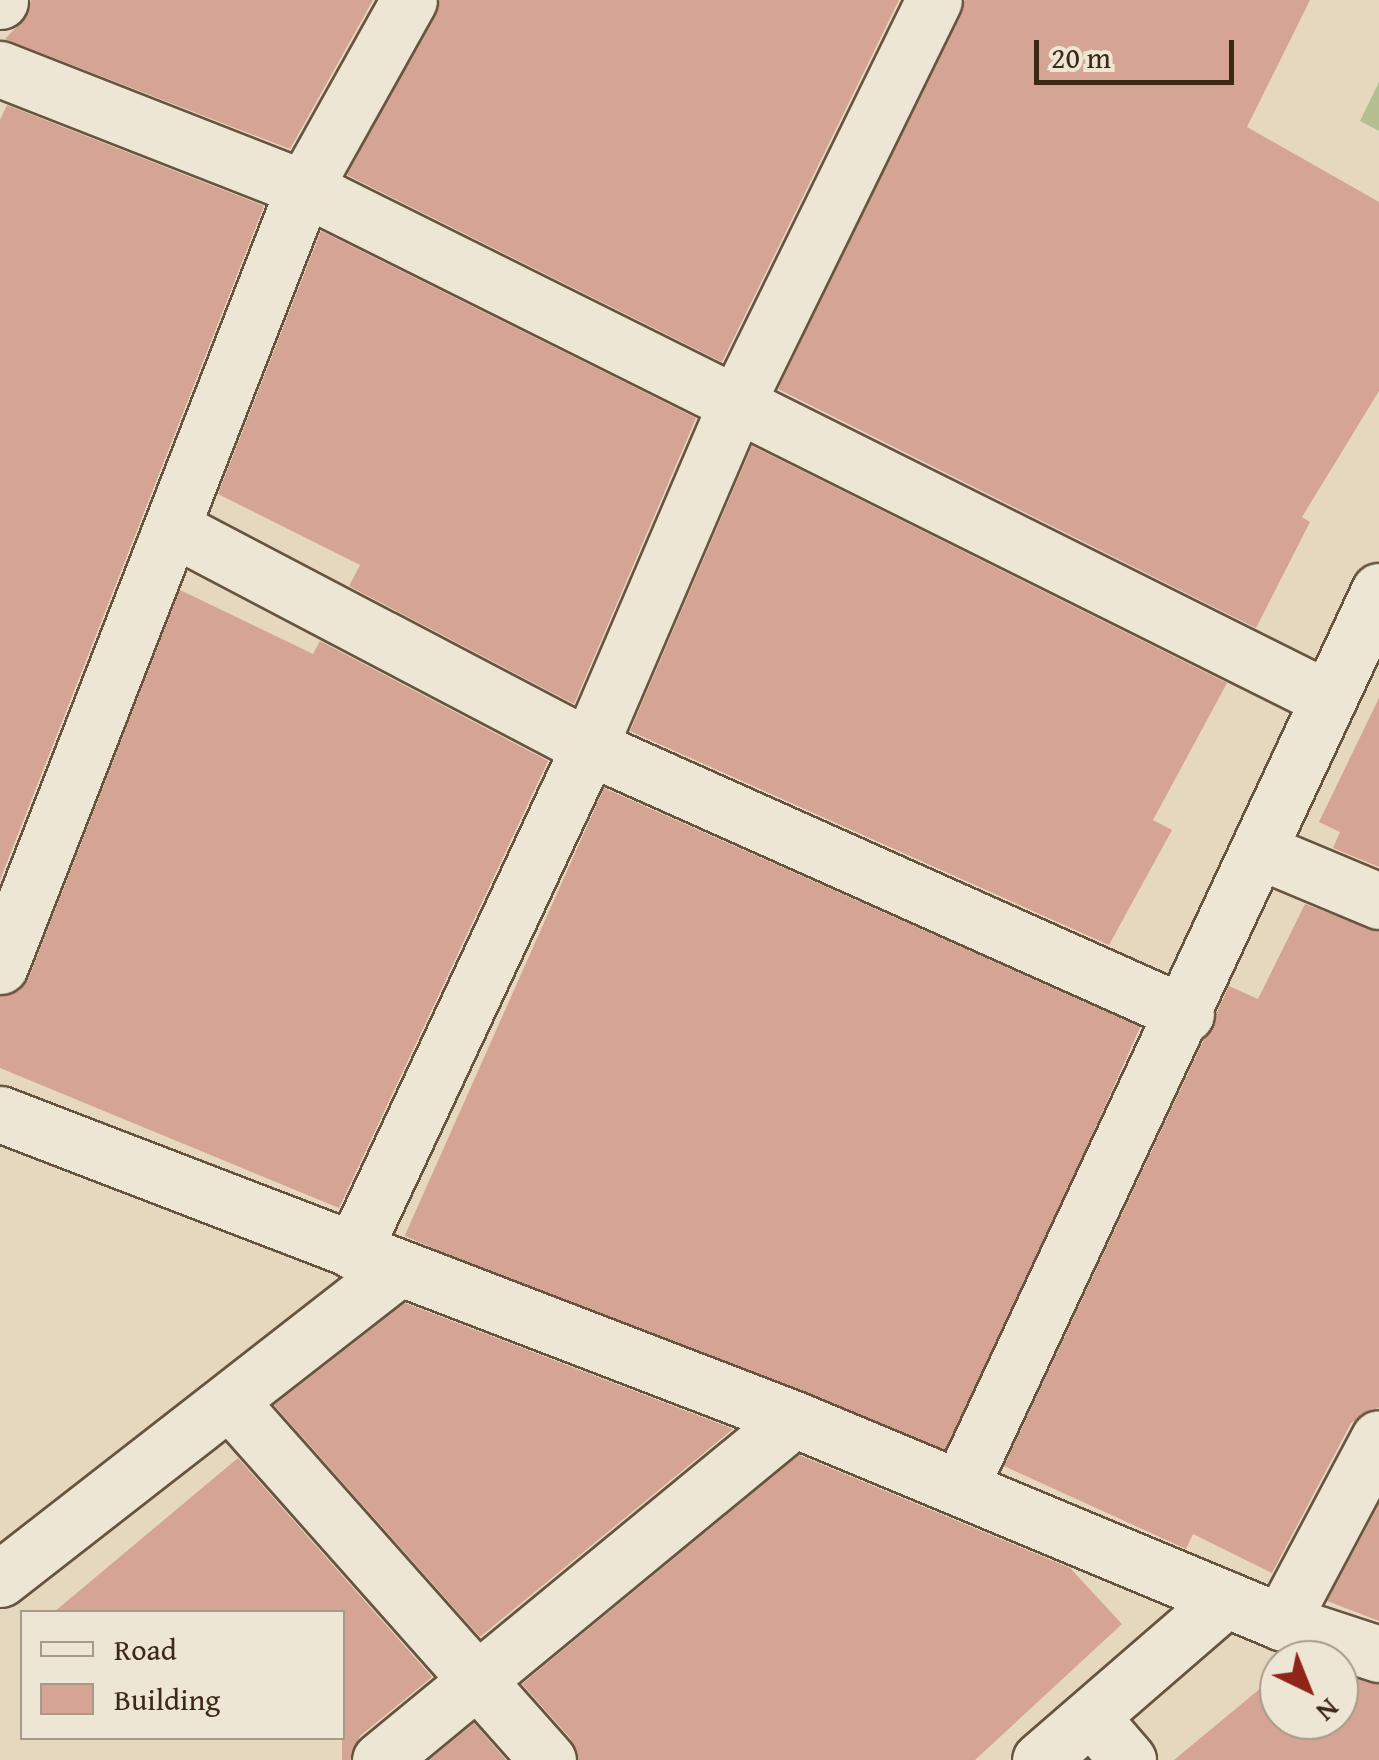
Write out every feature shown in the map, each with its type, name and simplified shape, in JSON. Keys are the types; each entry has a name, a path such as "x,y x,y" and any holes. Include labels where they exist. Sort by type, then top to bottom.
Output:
{"street":[{"path":"0,966 176,530 304,188 409,0"},
{"path":"0,1579 230,1402 376,1260 738,400 934,0"},
{"path":"0,69 304,188 738,400 1329,699"},
{"path":"176,530 589,747 1186,1014"},
{"path":"961,1485 1262,852 1379,591"},
{"path":"1262,852 1379,901"},
{"path":"0,1114 961,1485 1282,1622 1379,1654"},
{"path":"230,1402 548,1760"},
{"path":"380,1760 481,1682 794,1419"},
{"path":"1282,1622 1379,1438"},
{"path":"1040,1760 1226,1599"},
{"path":"1091,1717 1128,1760"}],"green space":[{"path":"1379,82 1379,131 1360,121"}],"building":[{"path":"31,0 373,0 290,149 5,39 26,17"},
{"path":"440,0 899,0 722,362 347,175"},
{"path":"965,0 1310,0 1247,127 1379,202 1379,391 1302,517 1310,522 1256,628 778,389"},
{"path":"7,105 264,206 0,880 0,120"},
{"path":"321,231 696,418 574,704 349,586 360,565 218,494"},
{"path":"752,446 1227,683 1153,820 1172,830 1109,945 630,731"},
{"path":"180,590 313,654 320,641 548,761 339,1208 0,1068 0,996 19,991 29,977"},
{"path":"1379,698 1379,867 1333,848 1340,832 1319,822"},
{"path":"604,788 1140,1027 941,1474 405,1236"},
{"path":"1305,904 1379,932 1379,1407 1351,1423 1272,1573 1193,1534 1186,1549 1004,1466 1229,986 1258,999"},
{"path":"405,1303 733,1429 480,1637 274,1405"},
{"path":"799,1455 1070,1568 1122,1624 975,1760 578,1760 571,1739 522,1684"},
{"path":"238,1458 432,1677 360,1736 350,1760 342,1760 345,1610 56,1610"},
{"path":"1379,1504 1379,1621 1327,1601"},
{"path":"1359,1679 1379,1684 1379,1760 1174,1760 1259,1690 1259,1740 1359,1740"},
{"path":"474,1723 506,1760 429,1760"}]}
